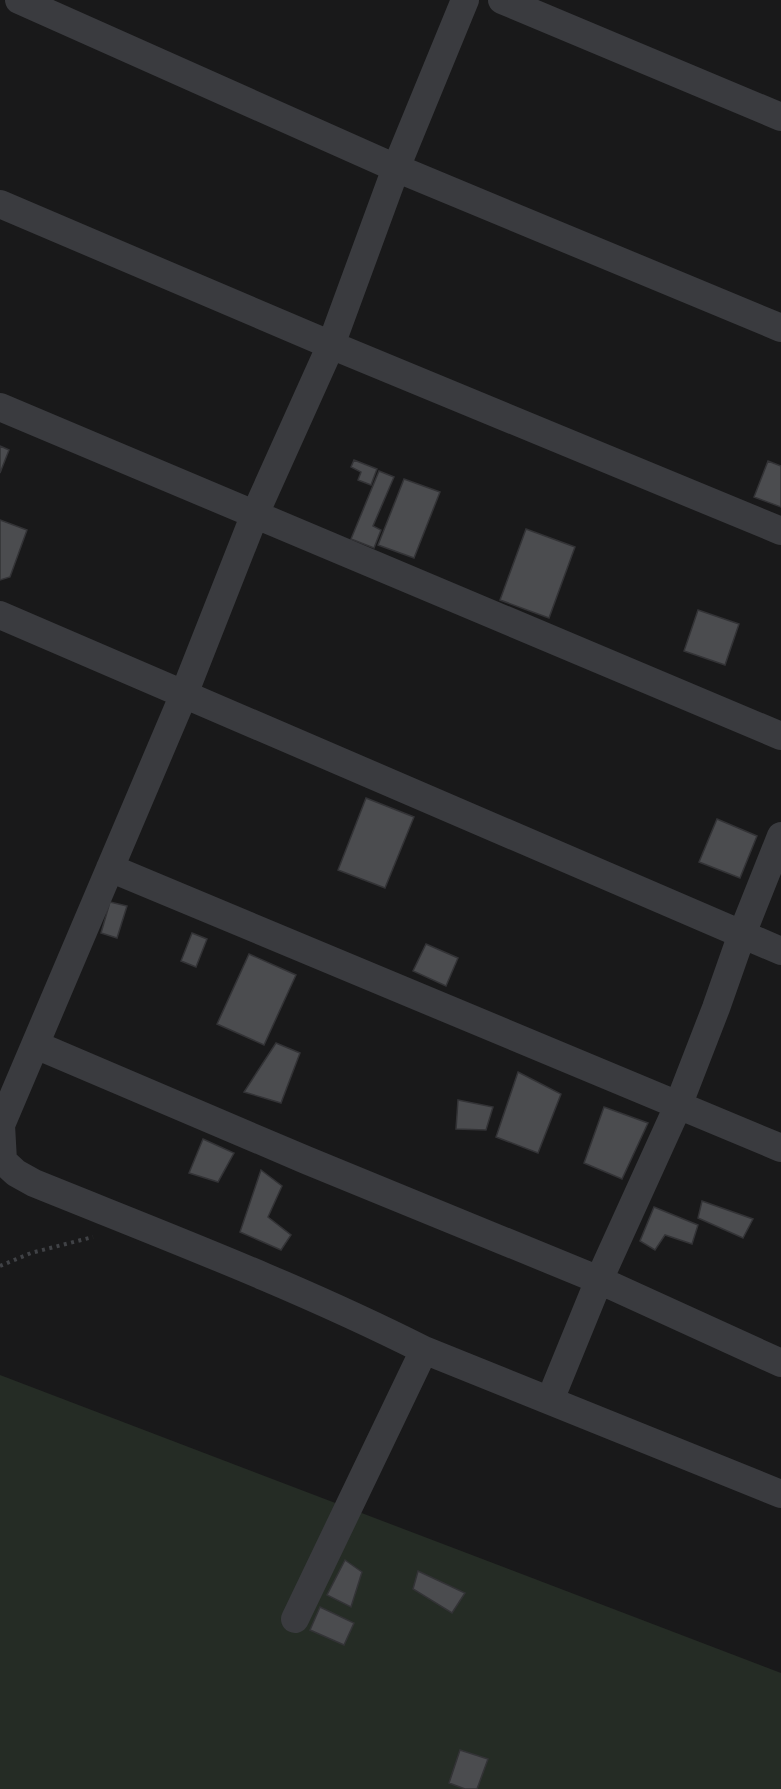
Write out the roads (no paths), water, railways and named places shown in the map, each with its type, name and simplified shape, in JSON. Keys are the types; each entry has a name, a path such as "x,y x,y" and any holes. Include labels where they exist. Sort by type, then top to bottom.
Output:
{"street":[{"path":"19,0 396,168 781,328"},
{"path":"465,0 396,168 331,345 255,514 184,694 1,1125 2,1161 16,1173 34,1183 274,1280 424,1350 781,1494"},
{"path":"502,0 781,117"},
{"path":"0,204 331,345 781,531"},
{"path":"0,407 781,736"},
{"path":"0,615 781,951"},
{"path":"550,1400 599,1280 678,1106 781,836"},
{"path":"110,868 781,1148"},
{"path":"36,1045 599,1280 781,1363"},
{"path":"295,1619 424,1350"}]}
